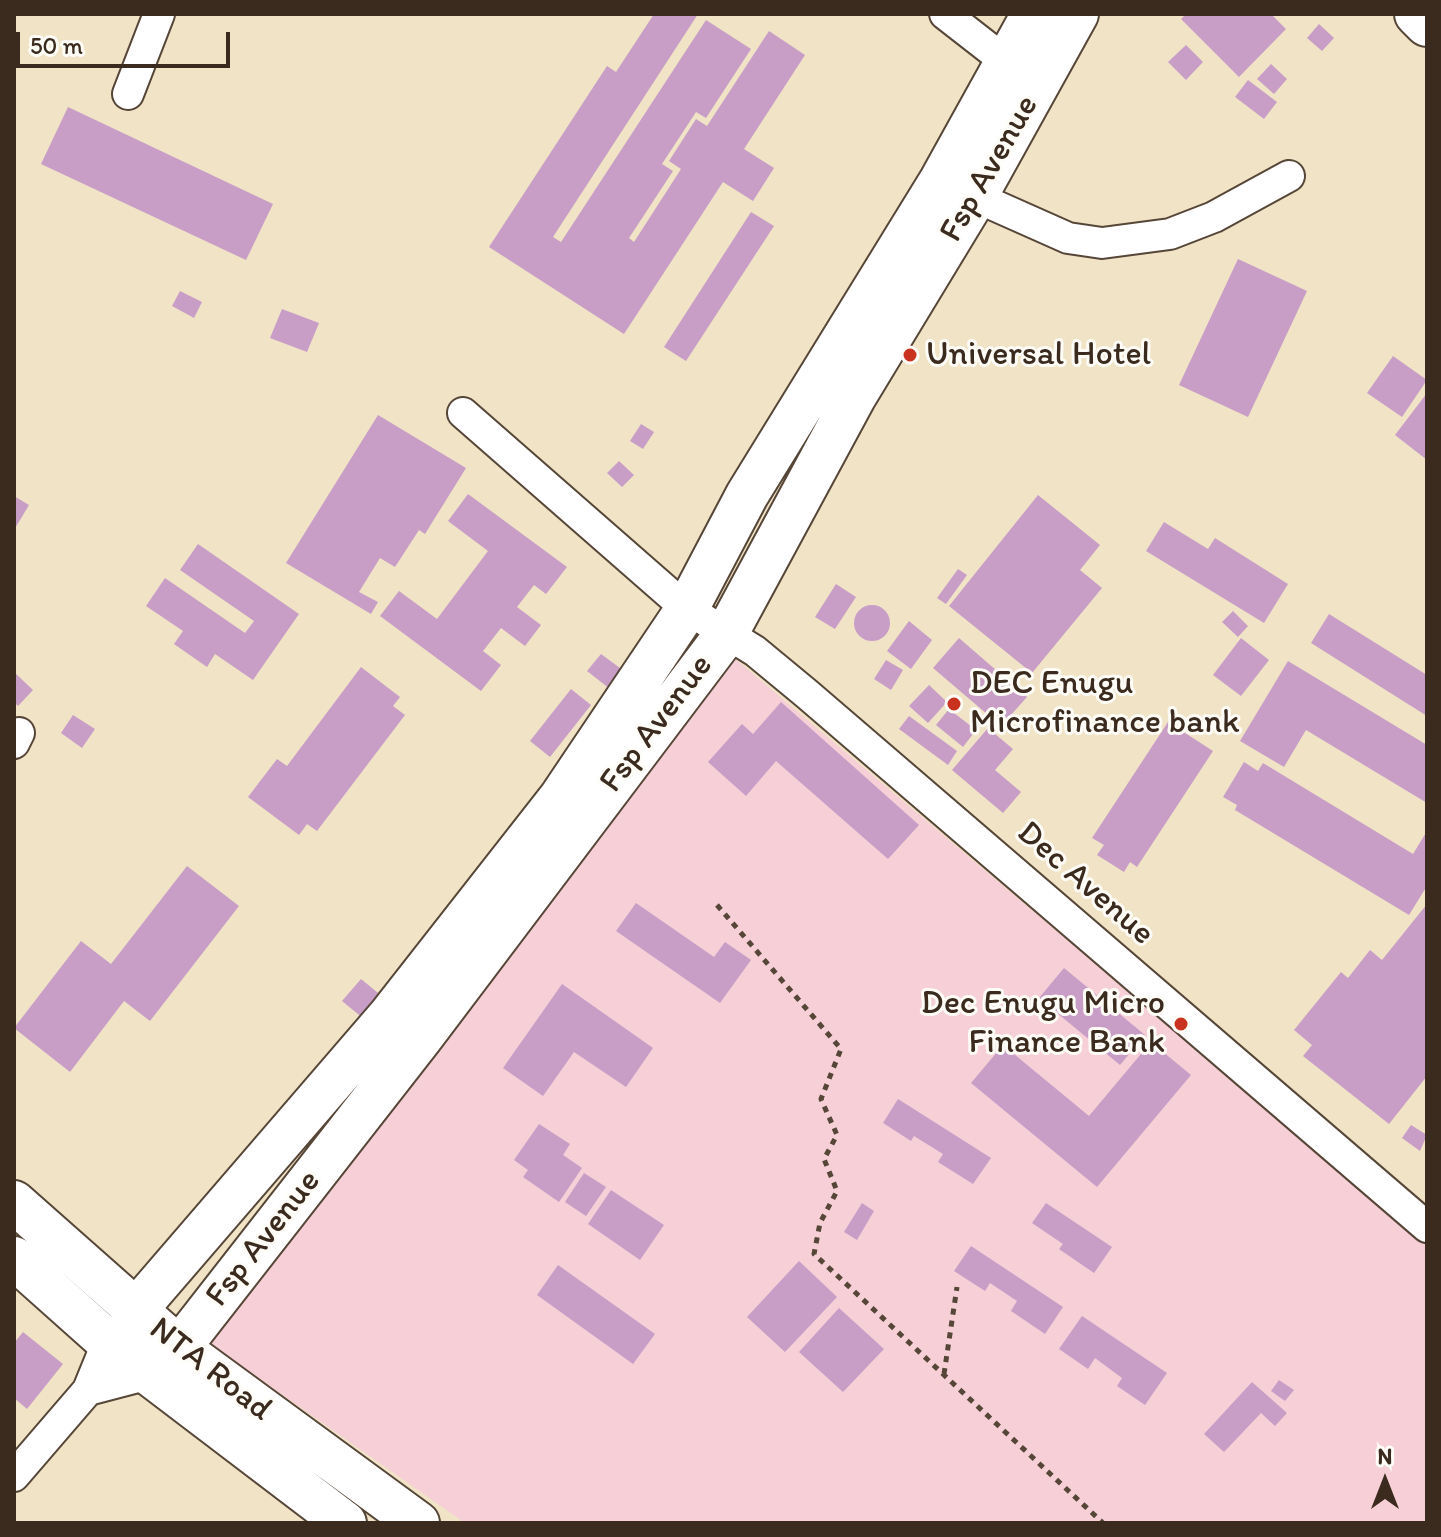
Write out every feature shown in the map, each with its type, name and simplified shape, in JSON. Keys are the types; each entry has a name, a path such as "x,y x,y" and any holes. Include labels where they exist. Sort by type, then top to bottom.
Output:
{"main road":[{"name":"Fsp Avenue","path":"958,189 1006,61 1033,14"},
{"name":"Fsp Avenue","path":"164,1361 421,1038 727,633 815,468 923,248 958,189 1038,87 1077,14"},
{"path":"1417,14 1427,24"},
{"name":"Fsp Avenue","path":"121,1326 390,1015 560,798 687,609 747,495 782,438 923,248"},
{"path":"782,438 815,468"},
{"name":"NTA Road","path":"14,1202 121,1326"},
{"name":"NTA Road","path":"14,1258 121,1326 345,1523"},
{"name":"NTA Road","path":"164,1361 418,1523"}],"street":[{"path":"128,94 159,14"},
{"path":"945,14 1038,87"},
{"path":"958,189 1068,238 1119,243 1170,234 1214,217 1289,176"},
{"name":"Dec Avenue","path":"463,413 687,609 727,633 807,694 1427,1227"},
{"path":"14,1476 88,1390 121,1326"},
{"path":"88,1390 164,1361"}],"path":[{"path":"717,905 841,1049 821,1099 837,1135 824,1159 837,1191 820,1223 814,1254 1103,1523"},
{"path":"944,1375 957,1287"}],"shaded area":[{"path":"732,656 1427,1245 1427,1523 465,1523 207,1342"}],"building":[{"path":"654,14 698,14 553,237 561,242 706,20 751,49 706,118 696,112 662,164 673,171 629,238 634,242 681,169 669,161 696,119 707,126 769,31 805,55 744,149 774,168 753,201 723,182 624,334 489,247 607,66 616,72"},
{"path":"1186,14 1271,14 1286,29 1239,77 1181,19"},
{"path":"1319,24 1334,38 1322,51 1307,38"},
{"path":"1186,45 1203,62 1186,80 1168,62"},
{"path":"1271,64 1287,79 1274,94 1257,79"},
{"path":"1248,80 1277,102 1264,119 1235,97"},
{"path":"68,107 273,204 246,260 41,164"},
{"path":"751,212 774,226 686,361 664,347"},
{"path":"1238,259 1307,291 1248,417 1179,385"},
{"path":"180,291 202,302 194,318 172,306"},
{"path":"282,309 319,323 307,352 270,338"},
{"path":"1393,356 1427,380 1402,417 1367,393"},
{"path":"1427,393 1427,460 1395,435"},
{"path":"378,415 466,468 425,534 419,530 395,567 380,558 359,592 378,602 371,614 286,563"},
{"path":"641,424 654,432 643,449 630,441"},
{"path":"619,461 634,475 622,487 607,473"},
{"path":"468,494 567,567 546,594 534,585 517,607 541,625 525,646 501,628 483,651 501,665 481,691 380,616 399,591 437,619 488,551 448,521"},
{"path":"1038,495 1100,545 1080,570 1102,588 1032,673 949,606"},
{"path":"14,496 29,505 14,530"},
{"path":"1164,522 1208,549 1215,538 1288,584 1264,623 1146,551"},
{"path":"198,544 299,614 253,680 215,654 207,667 174,644 183,631 146,606 165,578 245,633 254,621 180,570"},
{"path":"958,569 967,575 946,604 937,598"},
{"path":"836,584 856,597 835,629 815,617"},
{"path":"872,605 885,610 890,623 885,636 872,641 859,636 854,623 859,610"},
{"path":"1233,611 1248,626 1238,637 1222,622"},
{"path":"1329,614 1427,675 1427,716 1311,643"},
{"path":"909,621 932,640 911,669 887,651"},
{"path":"959,638 1027,697 1001,726 933,668"},
{"path":"1241,638 1269,660 1241,696 1213,675"},
{"path":"601,654 624,671 610,689 587,671"},
{"path":"886,660 903,670 891,690 874,679"},
{"path":"1288,661 1427,745 1427,803 1306,730 1284,767 1240,741"},
{"path":"361,667 400,697 393,706 405,715 317,831 307,824 299,835 248,797 277,759 287,766"},
{"path":"14,672 33,690 18,706 14,702"},
{"path":"929,685 947,702 928,723 909,706"},
{"path":"571,689 591,705 550,757 530,741"},
{"path":"781,702 919,825 888,859 776,761 746,796 708,762 742,724 753,734"},
{"path":"949,709 976,730 963,747 936,725"},
{"path":"73,715 95,729 82,748 61,733"},
{"path":"909,716 957,751 948,765 899,729"},
{"path":"1168,722 1213,751 1137,867 1130,862 1124,872 1097,855 1104,845 1092,838"},
{"path":"988,728 1013,749 995,770 1021,792 1003,813 952,770"},
{"path":"1244,762 1258,771 1263,763 1413,854 1427,831 1427,886 1409,915 1235,810 1237,805 1223,797"},
{"path":"187,866 239,906 150,1021 124,1001 70,1072 14,1028 81,941 111,964"},
{"path":"636,903 714,957 725,942 751,960 720,1003 616,931"},
{"path":"1427,904 1427,1076 1389,1124 1303,1056 1312,1045 1294,1030 1341,972 1348,978 1370,950 1382,960"},
{"path":"1064,968 1145,1035 1120,1065 1039,998"},
{"path":"361,979 383,997 364,1019 342,1001"},
{"path":"562,984 653,1048 626,1087 574,1052 543,1096 503,1068"},
{"path":"1151,1042 1191,1075 1097,1187 971,1083 1003,1045 1089,1116"},
{"path":"898,1099 991,1158 973,1184 938,1162 943,1154 914,1136 911,1141 883,1123"},
{"path":"539,1124 570,1144 563,1155 582,1168 559,1202 523,1177 528,1170 514,1160"},
{"path":"1411,1125 1427,1135 1420,1151 1402,1138"},
{"path":"584,1173 606,1187 586,1216 565,1202"},
{"path":"611,1190 664,1225 640,1260 588,1224"},
{"path":"862,1203 874,1211 857,1240 844,1232"},
{"path":"1046,1203 1112,1247 1094,1273 1059,1249 1063,1244 1032,1223"},
{"path":"971,1246 1063,1307 1045,1334 1011,1311 1017,1301 990,1283 985,1291 954,1271"},
{"path":"799,1261 837,1297 785,1352 747,1317"},
{"path":"558,1265 655,1334 633,1364 537,1295"},
{"path":"839,1308 884,1349 843,1392 799,1352"},
{"path":"1082,1316 1167,1373 1145,1405 1117,1386 1122,1378 1095,1358 1088,1369 1059,1349"},
{"path":"23,1332 63,1364 27,1409 14,1398 14,1343"},
{"path":"1279,1380 1294,1390 1285,1401 1271,1391"},
{"path":"1252,1382 1287,1413 1275,1426 1261,1413 1224,1452 1204,1434"}],"place":[{"name":"Universal Hotel","path":"910,355"},
{"name":"DEC Enugu Microfinance bank","path":"954,704"},
{"name":"Dec Enugu Micro Finance Bank","path":"1181,1024"}]}
